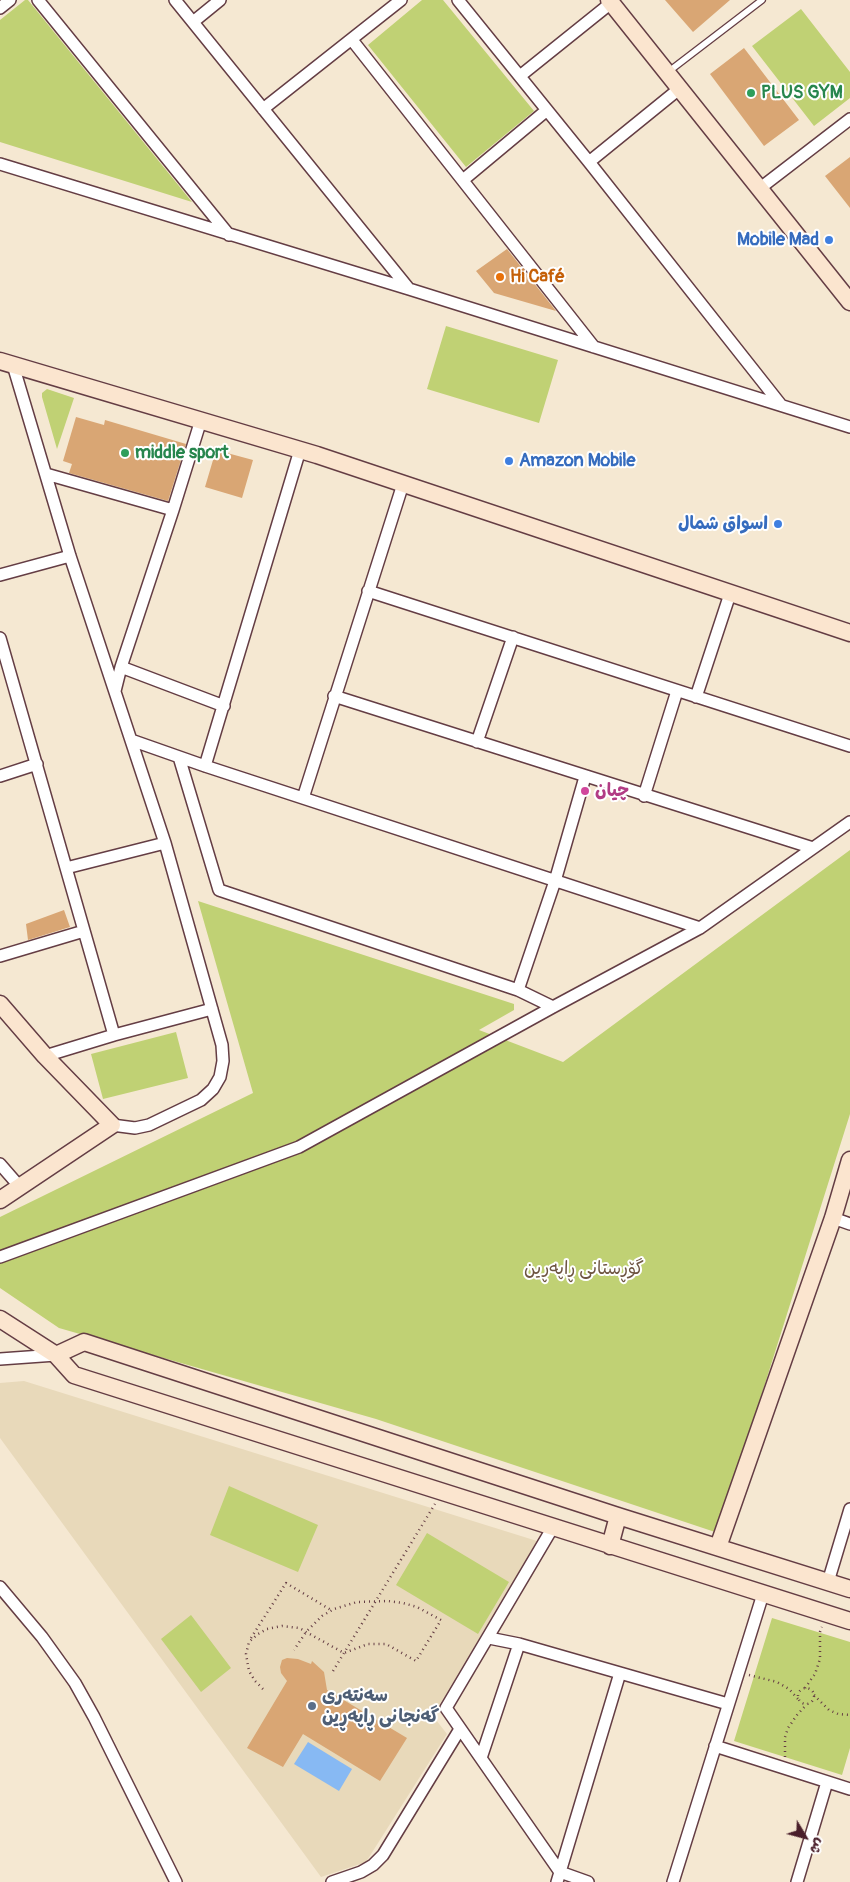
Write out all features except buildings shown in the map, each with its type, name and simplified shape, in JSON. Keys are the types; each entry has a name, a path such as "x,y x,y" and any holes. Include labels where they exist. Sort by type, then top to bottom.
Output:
{"street":[{"path":"0,8 10,0"},
{"path":"38,0 229,235"},
{"path":"175,0 408,289"},
{"path":"193,22 220,0"},
{"path":"263,109 401,0"},
{"path":"458,0 782,406"},
{"path":"520,76 610,1 850,302"},
{"path":"352,40 595,347"},
{"path":"589,162 679,89"},
{"path":"463,180 547,110"},
{"path":"759,189 850,119"},
{"path":"0,164 850,427"},
{"path":"6,363 300,450 850,633"},
{"path":"2,1010 112,1125 136,1128 149,1125 201,1100 213,1089 220,1077 223,1061 222,1045 165,843 114,693 46,474 6,363"},
{"path":"114,693 174,510 201,420"},
{"path":"205,766 300,450"},
{"path":"46,474 174,510"},
{"path":"303,798 403,484"},
{"path":"0,575 70,556"},
{"path":"368,591 850,746"},
{"path":"696,697 730,594"},
{"path":"477,742 513,637"},
{"path":"0,638 114,1035"},
{"path":"121,667 224,706"},
{"path":"644,796 677,690"},
{"path":"334,696 644,796 813,848"},
{"path":"131,740 700,928"},
{"path":"179,757 218,890 518,990 553,1006"},
{"path":"0,776 37,764"},
{"path":"518,990 555,881 585,777"},
{"path":"0,1257 299,1147 553,1006 700,928 850,822"},
{"path":"66,868 165,843"},
{"path":"0,956 84,930"},
{"path":"45,1056 114,1035 212,1009"},
{"path":"0,1200 112,1125"},
{"path":"718,1547 833,1218 850,1160"},
{"path":"0,1164 20,1187"},
{"path":"833,1218 850,1224"},
{"path":"0,1319 56,1355 74,1375 850,1621"},
{"path":"0,1359 56,1355 84,1342 618,1516 850,1588"},
{"path":"828,1582 850,1509"},
{"path":"610,1546 618,1516"},
{"path":"553,1527 446,1708 559,1877 588,1882"},
{"path":"0,1587 42,1637 75,1683 94,1717 176,1882"},
{"path":"673,1882 762,1594"},
{"path":"489,1638 519,1644 728,1704"},
{"path":"481,1758 519,1644"},
{"path":"559,1877 620,1673"},
{"path":"332,1882 351,1879 383,1856 460,1729"},
{"path":"715,1746 850,1789"},
{"path":"797,1882 827,1782"}],"lane":[{"path":"667,74 762,0"}],"path":[{"path":"333,1671 442,1492"},
{"path":"263,1690 249,1671 246,1654 249,1642 286,1583 331,1610"},
{"path":"249,1642 262,1631 276,1626 293,1627 306,1632 344,1653 368,1644 380,1643 393,1646 416,1661 440,1620 410,1604 376,1601 357,1602 331,1610 317,1620 306,1632 294,1650"},
{"path":"798,1699 798,1693 805,1688 815,1674 820,1660 820,1632 826,1614"},
{"path":"738,1672 777,1682 789,1689 800,1702 807,1704"},
{"path":"805,1688 811,1691 830,1710 838,1714 850,1715"},
{"path":"782,1768 785,1757 786,1732 793,1719 812,1700 814,1695"}],"shaded area":[{"path":"24,1381 537,1541 433,1716 447,1734 366,1862 321,1877 0,1438 0,1383"}],"green space":[{"path":"25,0 28,0 192,202 0,142 0,20"},
{"path":"422,0 443,0 534,111 466,167 368,45"},
{"path":"801,9 850,72 850,98 814,126 752,46"},
{"path":"446,326 558,360 539,423 427,389"},
{"path":"47,389 74,398 57,449 42,397 42,393"},
{"name":"گۆڕستانی ڕاپەڕین","path":"850,850 850,1114 718,1533 376,1419 59,1328 0,1288 0,1217 253,1093 198,901 514,1004 514,1010 479,1030 563,1062"},
{"path":"176,1032 188,1078 103,1099 91,1054"},
{"path":"229,1486 318,1525 298,1572 210,1535"},
{"path":"427,1533 509,1582 478,1634 396,1585"},
{"path":"191,1615 231,1668 201,1692 161,1639"},
{"path":"772,1618 850,1642 850,1748 842,1775 734,1741"}],"water":[{"path":"308,1742 352,1769 339,1791 294,1764"}],"place":[{"name":"PLUS GYM","path":"751,93"},
{"name":"Mobile Mad","path":"829,240"},
{"name":"Hi Café","path":"500,277"},
{"name":"middle sport","path":"125,453"},
{"name":"Amazon Mobile","path":"509,461"},
{"name":"اسواق شمال","path":"778,524"},
{"name":"چيان","path":"585,791"},
{"name":"سەنتەری گەنجانی ڕاپەڕین","path":"312,1706"}]}
